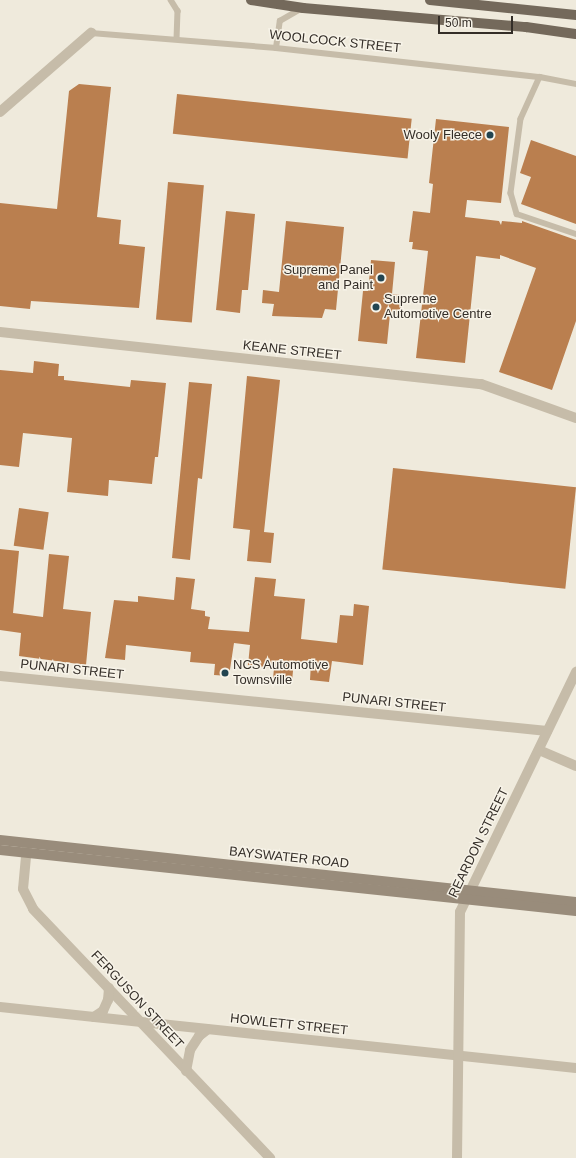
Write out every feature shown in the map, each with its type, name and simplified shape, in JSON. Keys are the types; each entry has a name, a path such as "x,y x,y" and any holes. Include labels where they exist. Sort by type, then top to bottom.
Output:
{"main road":[{"path":"251,0 303,8 526,27 576,34"},
{"path":"430,0 576,15"},
{"name":"BAYSWATER ROAD","path":"0,840 27,848 466,900 576,911"},
{"name":"BAYSWATER ROAD","path":"0,850 27,848 576,902"}],"street":[{"path":"0,112 91,33"},
{"name":"KEANE STREET","path":"0,332 481,384 576,418"},
{"name":"REARDON STREET","path":"457,1158 460,1057 460,912 576,672"},
{"name":"PUNARI STREET","path":"0,676 547,731"},
{"path":"539,750 576,766"},
{"name":"FERGUSON STREET","path":"27,848 22,882 28,901 138,1021 270,1158"},
{"path":"94,1017 103,1012 108,1000 109,988"},
{"name":"HOWLETT STREET","path":"0,1007 460,1057 576,1068"},
{"path":"186,1070 190,1050 199,1036 208,1029"},
{"path":"256,1143 257,1158"}],"lane":[{"path":"171,0 178,11 177,39"},
{"path":"276,48 280,21 287,15 303,8"},
{"name":"WOOLCOCK STREET","path":"91,33 276,48 540,77 576,84"},
{"path":"540,77 521,119 510,193 517,214 576,234"}],"building":[{"path":"79,84 111,87 97,217 121,220 119,244 145,247 139,308 31,301 30,309 0,306 0,203 57,209 69,91"},
{"path":"177,94 412,119 408,158 173,134"},
{"path":"436,119 509,127 501,203 467,200 465,217 499,221 501,225 502,221 522,223 522,221 576,240 576,321 552,390 499,372 536,268 500,255 500,259 476,256 465,363 416,358 428,251 412,249 413,242 409,242 413,211 430,213 433,184 429,183"},
{"path":"531,140 576,156 576,224 521,204 531,177 520,173"},
{"path":"168,182 204,185 192,323 156,319"},
{"path":"226,211 255,214 248,290 242,290 240,313 216,310"},
{"path":"286,221 344,227 336,310 325,309 322,318 272,316 274,304 262,303 263,290 279,292"},
{"path":"371,260 395,262 392,294 402,295 400,315 390,314 387,344 358,341 363,291 368,291"},
{"path":"34,361 59,364 58,376 64,376 64,380 130,387 131,380 166,383 158,457 155,457 152,484 109,480 108,496 67,492 72,438 23,433 19,467 0,465 0,370 33,373"},
{"path":"247,376 280,380 264,532 274,533 271,563 247,561 250,530 233,528"},
{"path":"189,382 212,384 202,479 198,478 190,560 172,558"},
{"path":"393,468 576,487 565,589 382,569"},
{"path":"19,508 49,512 43,550 14,546"},
{"path":"0,549 19,551 13,613 43,617 49,554 69,556 63,609 91,612 86,665 19,656 21,633 0,630"},
{"path":"176,577 195,579 191,609 205,611 205,616 210,617 208,629 249,632 255,577 276,579 274,596 305,599 301,639 337,643 340,615 353,616 354,604 369,606 363,665 332,661 329,682 310,680 311,663 294,661 292,681 273,679 274,668 248,665 250,645 234,643 229,676 214,675 215,664 190,662 191,652 126,645 125,660 105,658 114,600 138,602 138,596 174,600"}],"place":[{"name":"Wooly Fleece","path":"490,135"},
{"name":"Supreme Panel and Paint","path":"381,278"},
{"name":"Supreme Automotive Centre","path":"376,307"},
{"name":"NCS Automotive Townsville","path":"225,673"}]}
